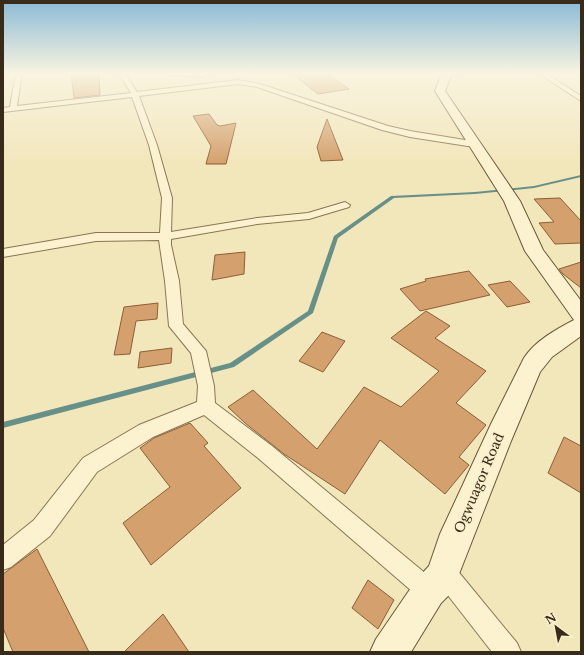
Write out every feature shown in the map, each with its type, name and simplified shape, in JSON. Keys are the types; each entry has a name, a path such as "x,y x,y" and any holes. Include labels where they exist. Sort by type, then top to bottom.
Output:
{"street":[{"path":"13,109 14,104"},
{"path":"3,110 57,104"},
{"path":"138,104 153,145 167,198 165,245 172,281 176,326 198,351 206,386 206,406"},
{"path":"313,104 385,128 410,134 474,144"},
{"path":"448,104 512,201 534,251 581,315"},
{"path":"3,254 96,238 166,236 257,221 309,216 345,205"},
{"name":"Ogwuagor Road","path":"389,652 436,582 485,466 519,391 538,356 563,335 581,326"},
{"path":"3,559 42,528 90,465 146,431 206,406"},
{"path":"206,406 436,582 508,652"}],"building":[{"path":"209,114 217,125 220,126 236,123 226,164 206,164 211,146 193,116"},
{"path":"327,119 343,160 321,161 317,147"},
{"path":"560,198 581,221 581,243 555,244 539,223 554,222 534,199"},
{"path":"245,252 244,274 212,280 215,255"},
{"path":"581,262 581,288 559,269"},
{"path":"469,271 490,295 420,311 400,289 426,281 425,279"},
{"path":"510,281 530,302 507,307 488,285"},
{"path":"158,303 157,319 136,321 130,354 114,355 124,307"},
{"path":"426,311 450,326 435,338 486,371 456,403 486,425 459,457 469,465 445,494 380,440 345,494 284,454 245,423 228,407 253,390 317,449 364,387 401,407 439,371 391,338"},
{"path":"322,332 345,341 323,372 299,361"},
{"path":"172,348 171,363 138,368 140,352"},
{"path":"190,423 208,443 204,446 241,488 151,565 123,523 170,487 140,448 154,438"},
{"path":"564,437 581,446 581,493 548,473"},
{"path":"37,549 89,652 13,652 3,628 3,574"},
{"path":"368,580 394,600 378,629 352,608"},
{"path":"163,614 189,652 124,652"}],"waterway":[{"path":"3,425 232,365 311,312 336,237 393,197 475,193 534,187 581,176"}]}
